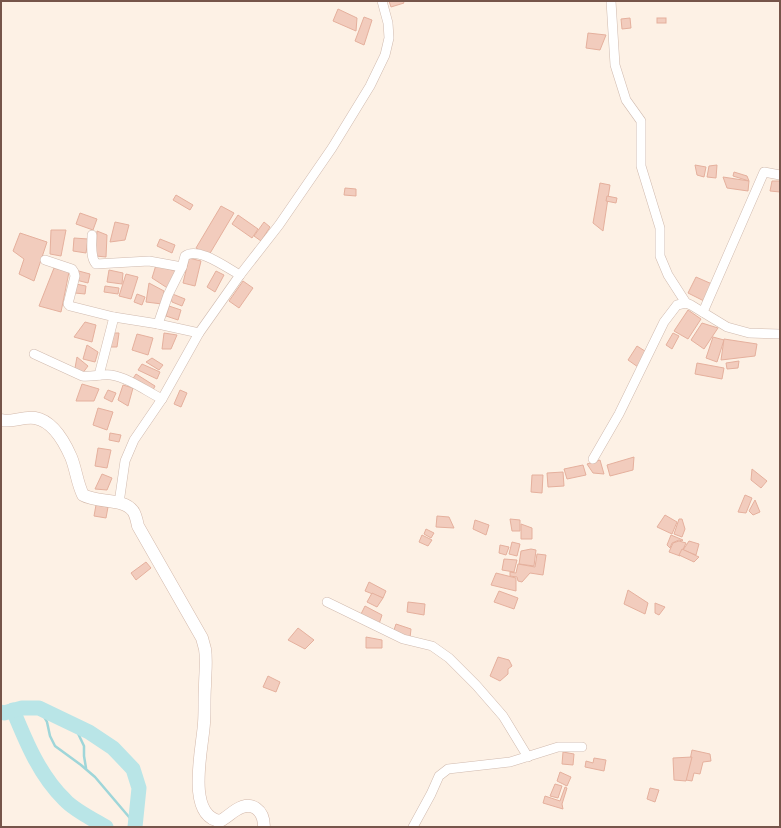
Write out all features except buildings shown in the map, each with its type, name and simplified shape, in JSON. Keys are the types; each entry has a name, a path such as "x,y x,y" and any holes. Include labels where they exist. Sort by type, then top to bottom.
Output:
{"street":[{"path":"119,503 125,461 134,440 162,399 199,334 240,275 279,225 328,154 370,86 385,55 389,38 388,23 382,1"},
{"path":"611,1 615,66 626,100 641,121 641,166 660,228 660,256 668,276 686,304 703,312 727,327 749,333 780,334"},
{"path":"703,312 764,172 780,175"},
{"path":"92,235 92,256 93,261 96,264 149,261 182,267"},
{"path":"158,324 168,295 182,267 185,256 188,253 198,253 240,275"},
{"path":"45,260 72,268 74,276 68,304 70,306 114,317 158,324 199,334"},
{"path":"593,459 619,414 664,322 678,305 686,304"},
{"path":"99,375 114,317"},
{"path":"34,354 82,376 89,377 99,375 118,377 162,399"},
{"path":"1,420 7,421 20,418 34,418 46,422 61,438 72,458 83,495 95,499 119,503 129,507 133,512 138,526 204,644 206,655 204,723 198,781 200,799 206,814 215,820 220,821 237,809 245,806 251,806 262,812 264,827"},
{"path":"328,602 403,639 432,646 449,658 476,685 503,716 528,757"},
{"path":"413,827 432,794 439,776 448,769 510,762 558,746 582,747"}],"waterway":[{"path":"1,712 4,713 22,708 39,708 89,732 113,748 133,769 139,788 135,827"},
{"path":"39,708 47,722 50,736 55,746 95,777 135,824"},
{"path":"13,710 34,758 56,791 69,804 84,815 106,827"},
{"path":"74,725 84,746 86,768"}]}
